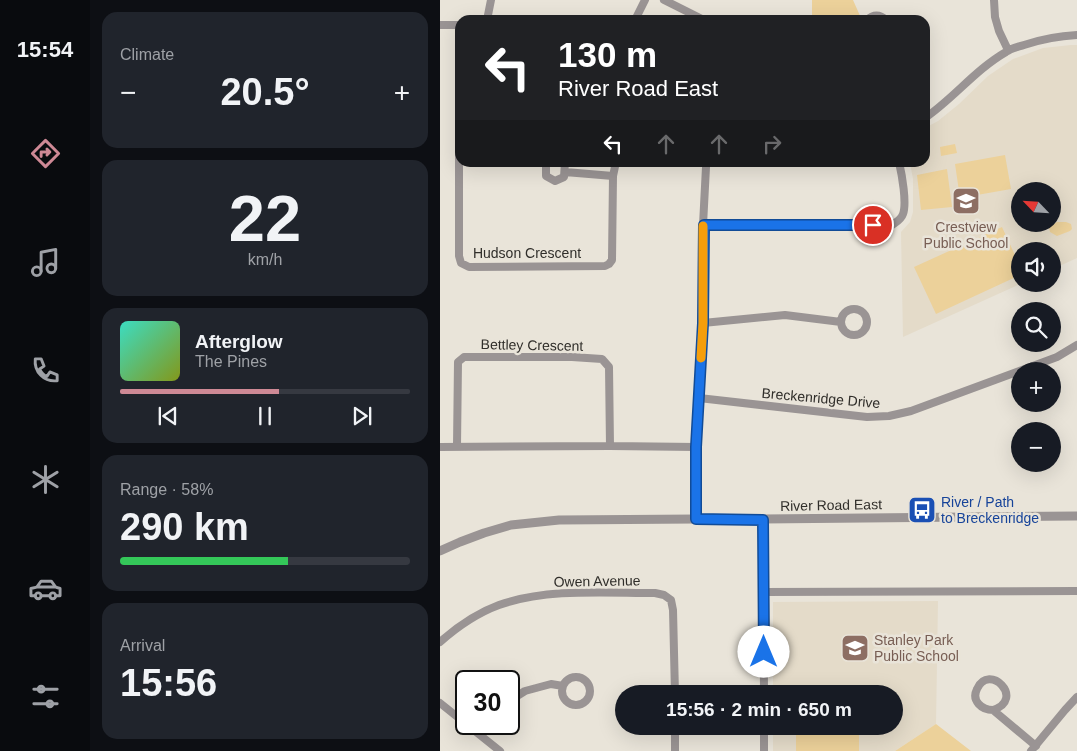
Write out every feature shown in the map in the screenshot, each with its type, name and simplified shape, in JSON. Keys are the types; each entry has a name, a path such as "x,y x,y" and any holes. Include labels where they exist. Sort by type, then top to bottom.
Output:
{"street":[{"path":"489,15 491,0"},
{"path":"638,15 645,0"},
{"path":"664,0 694,15"},
{"path":"994,0 995,17 1008,50"},
{"path":"440,25 455,25"},
{"path":"930,115 940,108 991,61 1008,50 1039,40 1077,35"},
{"name":"Hudson Crescent","path":"459,167 459,256 461,263 469,267 605,266 609,264 612,260 613,176 615,167"},
{"path":"546,167 546,176 555,181 564,177 565,167"},
{"path":"696,519 696,447 703,323 706,167"},
{"path":"704,225 892,224 900,220 904,213 904,188 900,167"},
{"path":"565,172 613,176"},
{"path":"703,323 785,315 841,322"},
{"name":"Breckenridge Drive","path":"699,398 867,417 889,416 911,411 1057,357 1077,345"},
{"name":"Bettley Crescent","path":"458,446 458,362 464,357 572,357 602,359 609,367 610,446"},
{"path":"440,446 696,447"},
{"name":"River Road East","path":"440,551 476,536 511,525 559,520 763,520 1077,516"},
{"path":"763,520 764,685"},
{"path":"763,592 1077,591"},
{"name":"Owen Avenue","path":"440,642 455,629 482,613 499,605 536,596 554,593 655,593 664,595 671,600 673,610 675,685"},
{"path":"993,710 1003,705 1006,694 1001,683 989,680 982,682 978,686 975,693 978,704 987,710 993,710 1033,748 1077,697"},
{"path":"520,694 551,684 563,686"},
{"path":"440,703 455,715"},
{"path":"481,735 500,751"},
{"path":"675,735 675,751"},
{"path":"764,735 764,751"}],"shaded area":[{"path":"812,0 853,0 860,15 812,15"},
{"name":"Crestview Public School","path":"1077,45 1077,258 1061,265 1061,242 1011,242 1011,288 903,337 901,232 910,222 913,212 913,179 911,167 930,167 930,125 959,104 988,76 1013,59 1043,48"},
{"path":"955,144 957,153 941,156 940,147"},
{"path":"1005,155 1011,189 960,198 955,164"},
{"path":"947,169 952,207 921,210 917,175"},
{"path":"1061,222 1071,224 1072,229 1070,231 1057,236 1050,232 1061,232"},
{"path":"1002,227 1011,246 1011,279 936,314 914,267"},
{"name":"Stanley Park Public School","path":"938,601 936,724 895,751 773,751 773,735 903,735 903,685 773,685 773,602"},
{"path":"936,724 971,751 895,751"},
{"path":"796,735 859,735 859,751 796,751"}],"slow traffic":[{"path":"701,358 703,226"}],"place":[{"name":"Crestview Public School","path":"966,201"},
{"name":"River / Path to Breckenridge","path":"922,510"},
{"name":"Stanley Park Public School","path":"855,648"}],"route":[{"path":"764,652 763,520 696,519 696,447 703,323 704,225 873,225"}]}
